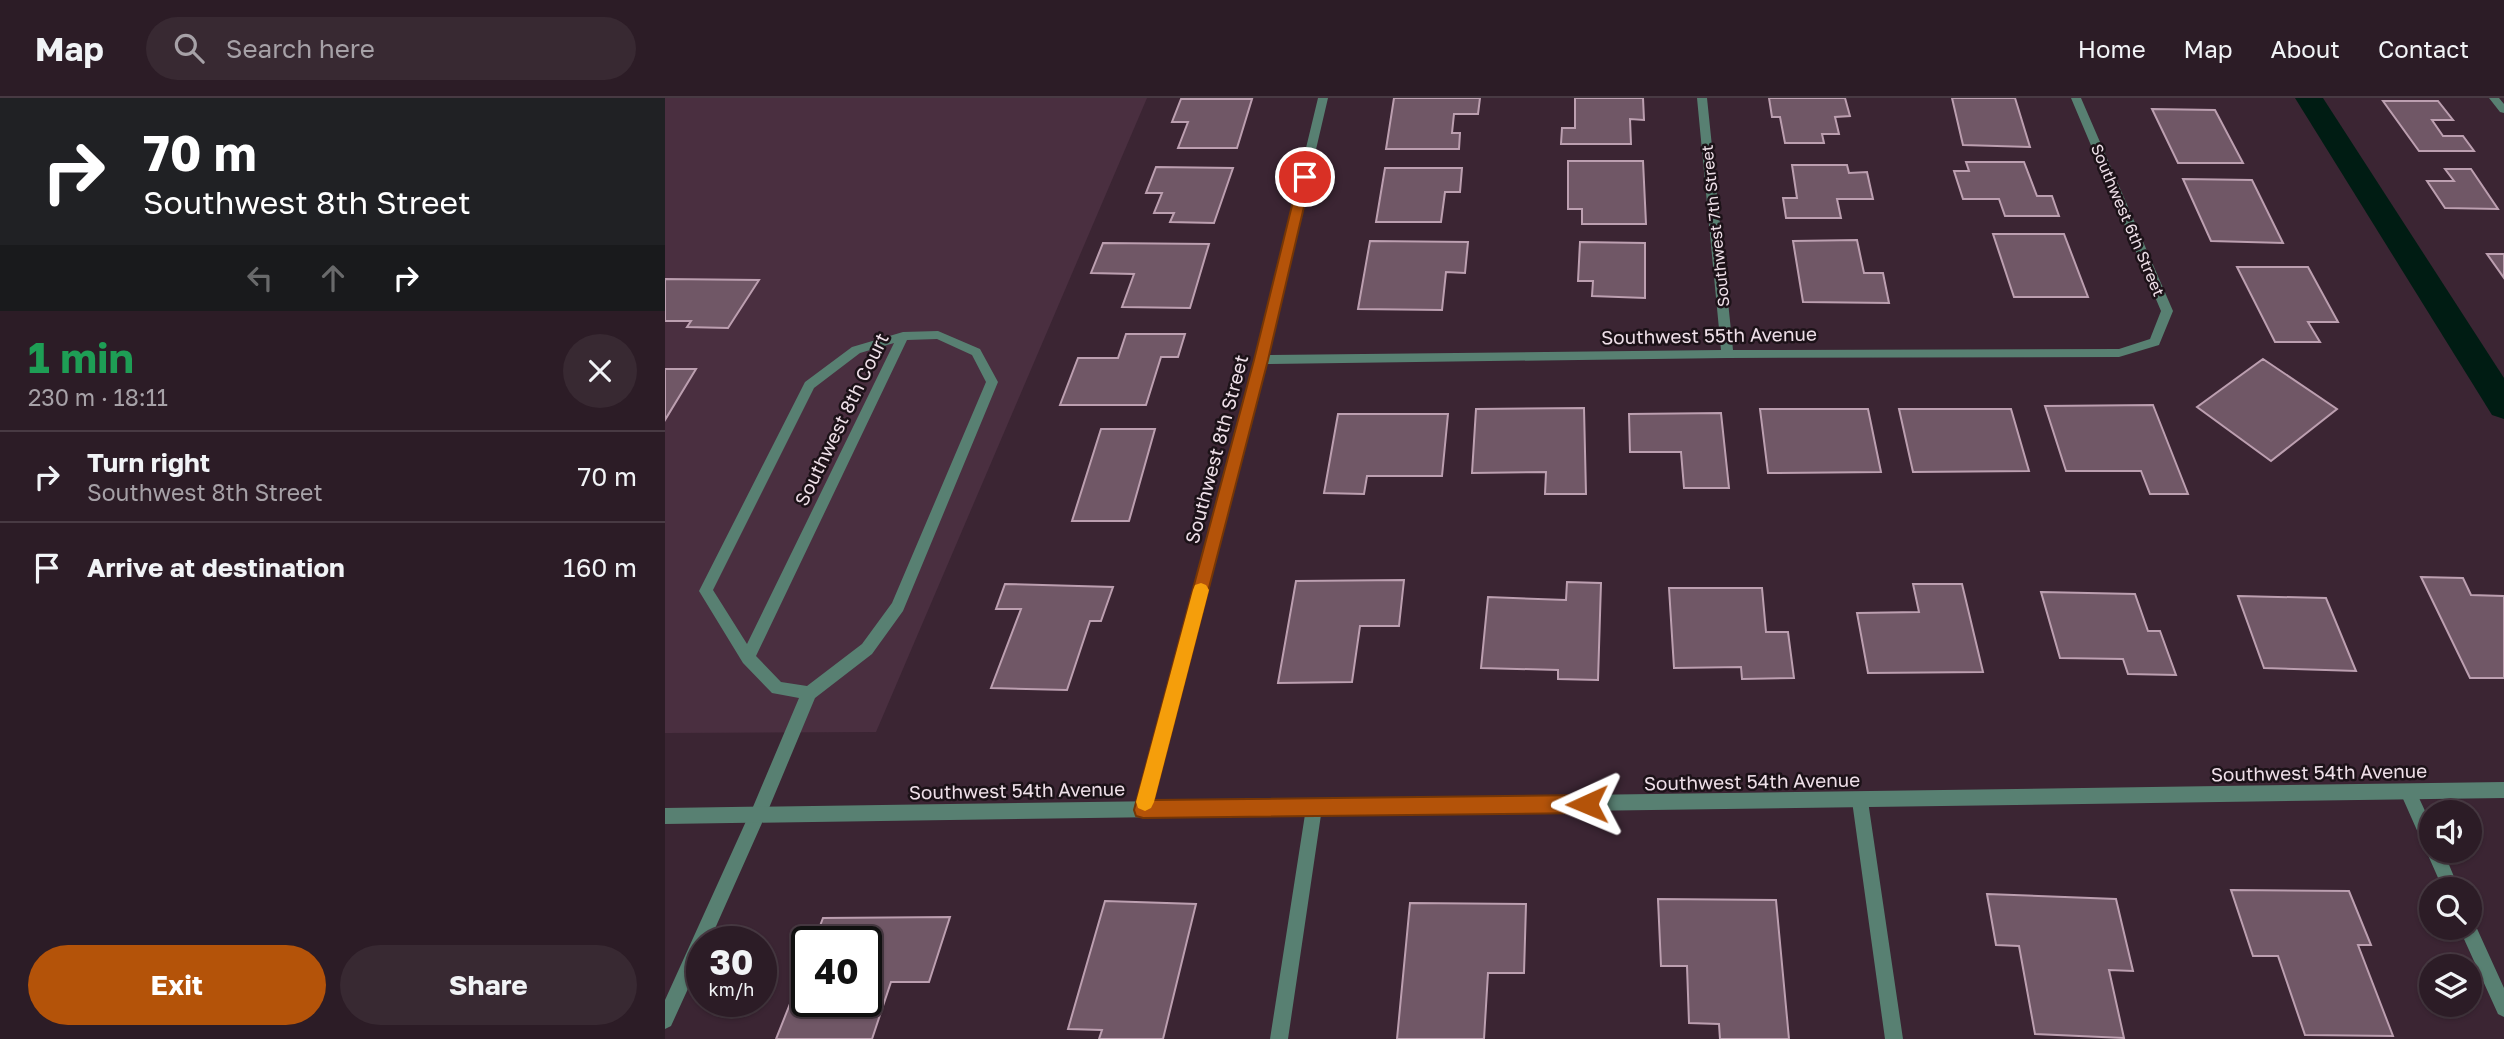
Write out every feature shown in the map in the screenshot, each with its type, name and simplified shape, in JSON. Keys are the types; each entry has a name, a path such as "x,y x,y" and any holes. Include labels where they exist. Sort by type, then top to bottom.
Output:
{"street":[{"name":"Southwest 8th Street","path":"1143,810 1261,360 1323,98"},
{"name":"Southwest 7th Street","path":"1702,98 1727,354"},
{"name":"Southwest 6th Street","path":"2076,98 2167,312 2155,342"},
{"path":"2494,98 2504,110"},
{"path":"809,693 777,688 748,658 706,591 809,385 856,350 903,335"},
{"name":"Southwest 8th Court","path":"665,1020 809,693 867,649 898,607 992,382 976,352 938,335 903,335 748,658"},
{"name":"Southwest 55th Avenue","path":"1261,360 1727,354 2119,353 2155,342"},
{"name":"Southwest 54th Avenue","path":"665,816 2504,790"},
{"path":"2408,792 2419,816"},
{"path":"1860,801 1894,1039"},
{"path":"1279,1039 1314,808"},
{"path":"2473,940 2504,1008"}],"shaded area":[{"path":"665,98 1147,98 876,732 665,733"}],"building":[{"path":"1394,98 1480,98 1478,114 1454,114 1452,133 1460,133 1459,149 1386,149"},
{"path":"1575,98 1643,98 1644,120 1630,119 1631,144 1561,144 1562,128 1575,128"},
{"path":"1769,98 1845,98 1850,116 1835,117 1839,134 1822,134 1824,143 1785,143 1780,117 1772,117"},
{"path":"1952,98 2015,98 2030,147 1963,145"},
{"path":"1181,99 1252,99 1237,148 1178,148 1188,122 1172,122"},
{"path":"2383,101 2438,101 2453,120 2432,120 2443,136 2463,136 2474,151 2419,151"},
{"path":"2152,109 2215,110 2243,163 2178,163"},
{"path":"1568,161 1643,161 1646,224 1582,224 1582,209 1568,209"},
{"path":"1966,162 2024,162 2037,196 2052,196 2059,216 2005,216 1999,199 1963,199 1954,171 1969,171"},
{"path":"1792,165 1847,165 1849,173 1867,172 1873,199 1837,199 1841,218 1786,218 1783,198 1797,198"},
{"path":"1156,167 1233,168 1214,223 1170,222 1174,213 1154,213 1162,193 1146,193"},
{"path":"1385,168 1462,168 1460,192 1445,192 1441,222 1376,222"},
{"path":"2445,169 2471,169 2498,209 2445,208 2427,181 2454,181"},
{"path":"2183,179 2252,180 2283,243 2211,241"},
{"path":"1993,234 2064,234 2088,297 2014,297"},
{"path":"1857,240 1864,273 1883,273 1889,303 1803,302 1793,241"},
{"path":"1370,241 1468,242 1465,273 1446,272 1442,310 1358,309"},
{"path":"1580,242 1645,243 1645,298 1592,296 1593,281 1578,281"},
{"path":"1103,243 1209,244 1190,308 1122,307 1134,274 1091,273"},
{"path":"2487,254 2504,254 2504,278"},
{"path":"2237,267 2308,267 2338,322 2308,322 2320,342 2275,342"},
{"path":"665,279 759,280 728,328 687,327 691,321 665,321"},
{"path":"1126,334 1185,334 1178,357 1161,357 1146,405 1060,405 1078,358 1118,358"},
{"path":"2263,359 2337,409 2271,461 2197,407"},
{"path":"665,369 696,369 665,420"},
{"path":"2153,405 2188,494 2150,494 2141,471 2066,471 2045,406"},
{"path":"1584,408 1586,494 1545,494 1546,472 1472,473 1476,409"},
{"path":"1760,409 1868,409 1881,472 1768,473"},
{"path":"1899,409 2011,409 2029,471 1913,472"},
{"path":"1721,413 1729,488 1684,488 1681,452 1630,452 1629,414"},
{"path":"1338,414 1448,414 1442,476 1367,476 1364,494 1324,493"},
{"path":"1101,429 1155,429 1129,521 1072,521"},
{"path":"2421,577 2463,578 2471,595 2504,596 2504,678 2470,678"},
{"path":"1404,580 1399,626 1360,626 1352,682 1278,683 1296,581"},
{"path":"1567,582 1601,583 1598,680 1558,679 1558,670 1481,668 1488,597 1566,600"},
{"path":"1005,584 1113,587 1101,621 1090,621 1067,690 991,688 1021,609 996,609"},
{"path":"1913,584 1962,584 1983,672 1868,673 1857,613 1919,612"},
{"path":"1669,588 1762,588 1766,632 1788,632 1794,678 1742,679 1741,667 1674,668"},
{"path":"2041,592 2135,594 2148,631 2160,631 2176,675 2128,674 2123,659 2060,658"},
{"path":"2238,596 2326,598 2356,671 2264,668"},
{"path":"2231,890 2349,891 2371,945 2358,945 2393,1036 2305,1035 2278,956 2253,956"},
{"path":"1987,894 2116,899 2133,971 2109,970 2124,1038 2035,1034 2019,946 1996,945"},
{"path":"1658,899 1776,900 1789,1039 1720,1039 1719,1024 1689,1023 1687,966 1661,966"},
{"path":"1105,901 1196,904 1163,1039 1099,1039 1102,1030 1068,1029"},
{"path":"1410,903 1526,904 1524,973 1488,973 1484,1039 1397,1039"},
{"path":"950,917 929,982 891,982 882,1009 882,926 820,926 823,918"},
{"path":"791,1001 791,1017 879,1017 872,1039 776,1039"}],"waterway":[{"path":"2309,98 2504,406"}],"slow traffic":[{"path":"1145,802 1201,590"}],"route":[{"path":"1305,177 1261,360 1143,810 1587,804"}]}
